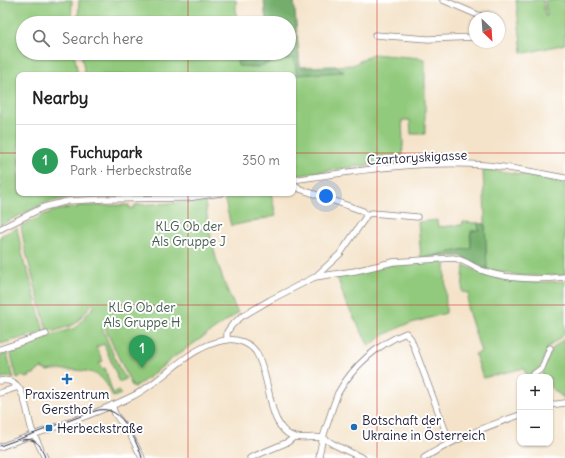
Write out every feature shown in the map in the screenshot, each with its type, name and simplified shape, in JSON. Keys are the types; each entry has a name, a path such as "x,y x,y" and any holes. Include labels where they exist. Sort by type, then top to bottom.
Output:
{"street":[{"path":"443,0 471,12"},
{"path":"375,35 428,39 469,37"},
{"name":"Czartoryskigasse","path":"296,180 390,168 452,164 484,165 519,169 565,178"},
{"path":"296,186 363,211 366,215"},
{"path":"0,229 44,207 68,201 187,198 201,196"},
{"path":"227,340 227,332 232,325 242,317 270,300 315,277 340,254 366,215 372,213 416,217"},
{"path":"315,277 355,271 393,262 453,258 459,258 480,270 497,275 542,280 565,277"},
{"path":"319,458 322,438 332,408 339,393 355,370 365,358 376,350 392,339 406,333 411,340 450,443"},
{"path":"0,349 46,334"},
{"path":"0,447 112,405 139,392 179,362 198,350 227,340 234,340 248,344 255,351 261,363 274,414 278,423 284,430 294,437 322,438 363,458"},
{"path":"534,374 542,368 550,348"},
{"path":"0,381 8,380 22,391 34,435 45,458"},
{"path":"0,393 18,387"},
{"path":"553,405 565,403"},
{"path":"112,405 115,414 130,434 142,458"},
{"path":"424,458 450,443 488,426 517,416"},
{"path":"250,458 288,442 294,437"}],"green space":[{"path":"0,0 72,0 71,16 16,16 16,60 75,60 77,72 16,72 16,196 70,197 45,203 0,225"},
{"path":"79,0 236,0 236,16 78,16"},
{"path":"264,0 294,0 295,16 265,16"},
{"path":"516,0 543,0 545,16 547,16 545,0 565,0 565,44 526,53 522,52"},
{"path":"296,22 300,67 335,66 344,72 297,75 294,60 296,60"},
{"path":"372,54 421,58 425,60 425,134 411,134 410,120 402,120 402,163 360,166 296,176 296,72 84,72 82,60 242,60 250,67 257,67 271,62 294,60 297,75 344,71 335,66 353,65"},
{"path":"237,60 282,60 257,67 238,66"},
{"path":"483,169 514,173 565,183 565,275 523,276 487,270"},
{"path":"272,196 276,216 231,226 224,197"},
{"path":"205,201 216,258 231,299 238,313 174,357 133,388 104,326 102,328 119,368 126,379 119,382 104,344 96,347 103,361 99,363 102,369 105,368 112,391 114,393 119,391 121,394 113,397 102,379 93,373 63,370 47,371 41,368 34,374 29,375 30,377 25,378 23,376 17,378 10,351 20,349 24,345 45,337 75,328 95,305 93,303 75,324 55,331 47,330 25,249 21,226 50,212 72,207 77,208 77,206 129,205 129,208 134,208 135,205"},
{"path":"437,220 438,227 462,225 463,222 478,223 479,230 470,234 471,248 421,258 418,222"},
{"path":"478,223 485,224 487,270 460,256 421,258 471,248 471,231 479,230"},
{"path":"17,228 25,267 27,268 44,332 0,344 0,236"},
{"path":"445,261 446,313 405,325 386,334 369,346 345,301 337,276 406,262"},
{"path":"464,265 500,279 534,282 565,281 565,334 547,348 541,367 531,374 526,374 524,368 483,378 475,354 481,352 467,307 469,293 462,292"},
{"path":"565,338 565,399 553,389 553,374 542,374 542,371 553,348"},
{"path":"7,354 14,379 9,377 0,378 0,355"}],"tram line":[{"path":"0,446 95,411 109,410 115,413 124,422 135,440 142,458"},
{"path":"22,440 27,439 38,443 45,458"}],"place":[{"name":"Fuchupark","path":"142,368"},
{"name":"Praxiszentrum Gersthof","path":"67,379"},
{"name":"Botschaft der Ukraine in Österreich","path":"354,427"},
{"name":"Herbeckstraße","path":"49,428"}],"park label":[{"name":"KLG Ob der Als Gruppe J","path":"189,234"},
{"name":"KLG Ob der Als Gruppe H","path":"142,314"}]}
